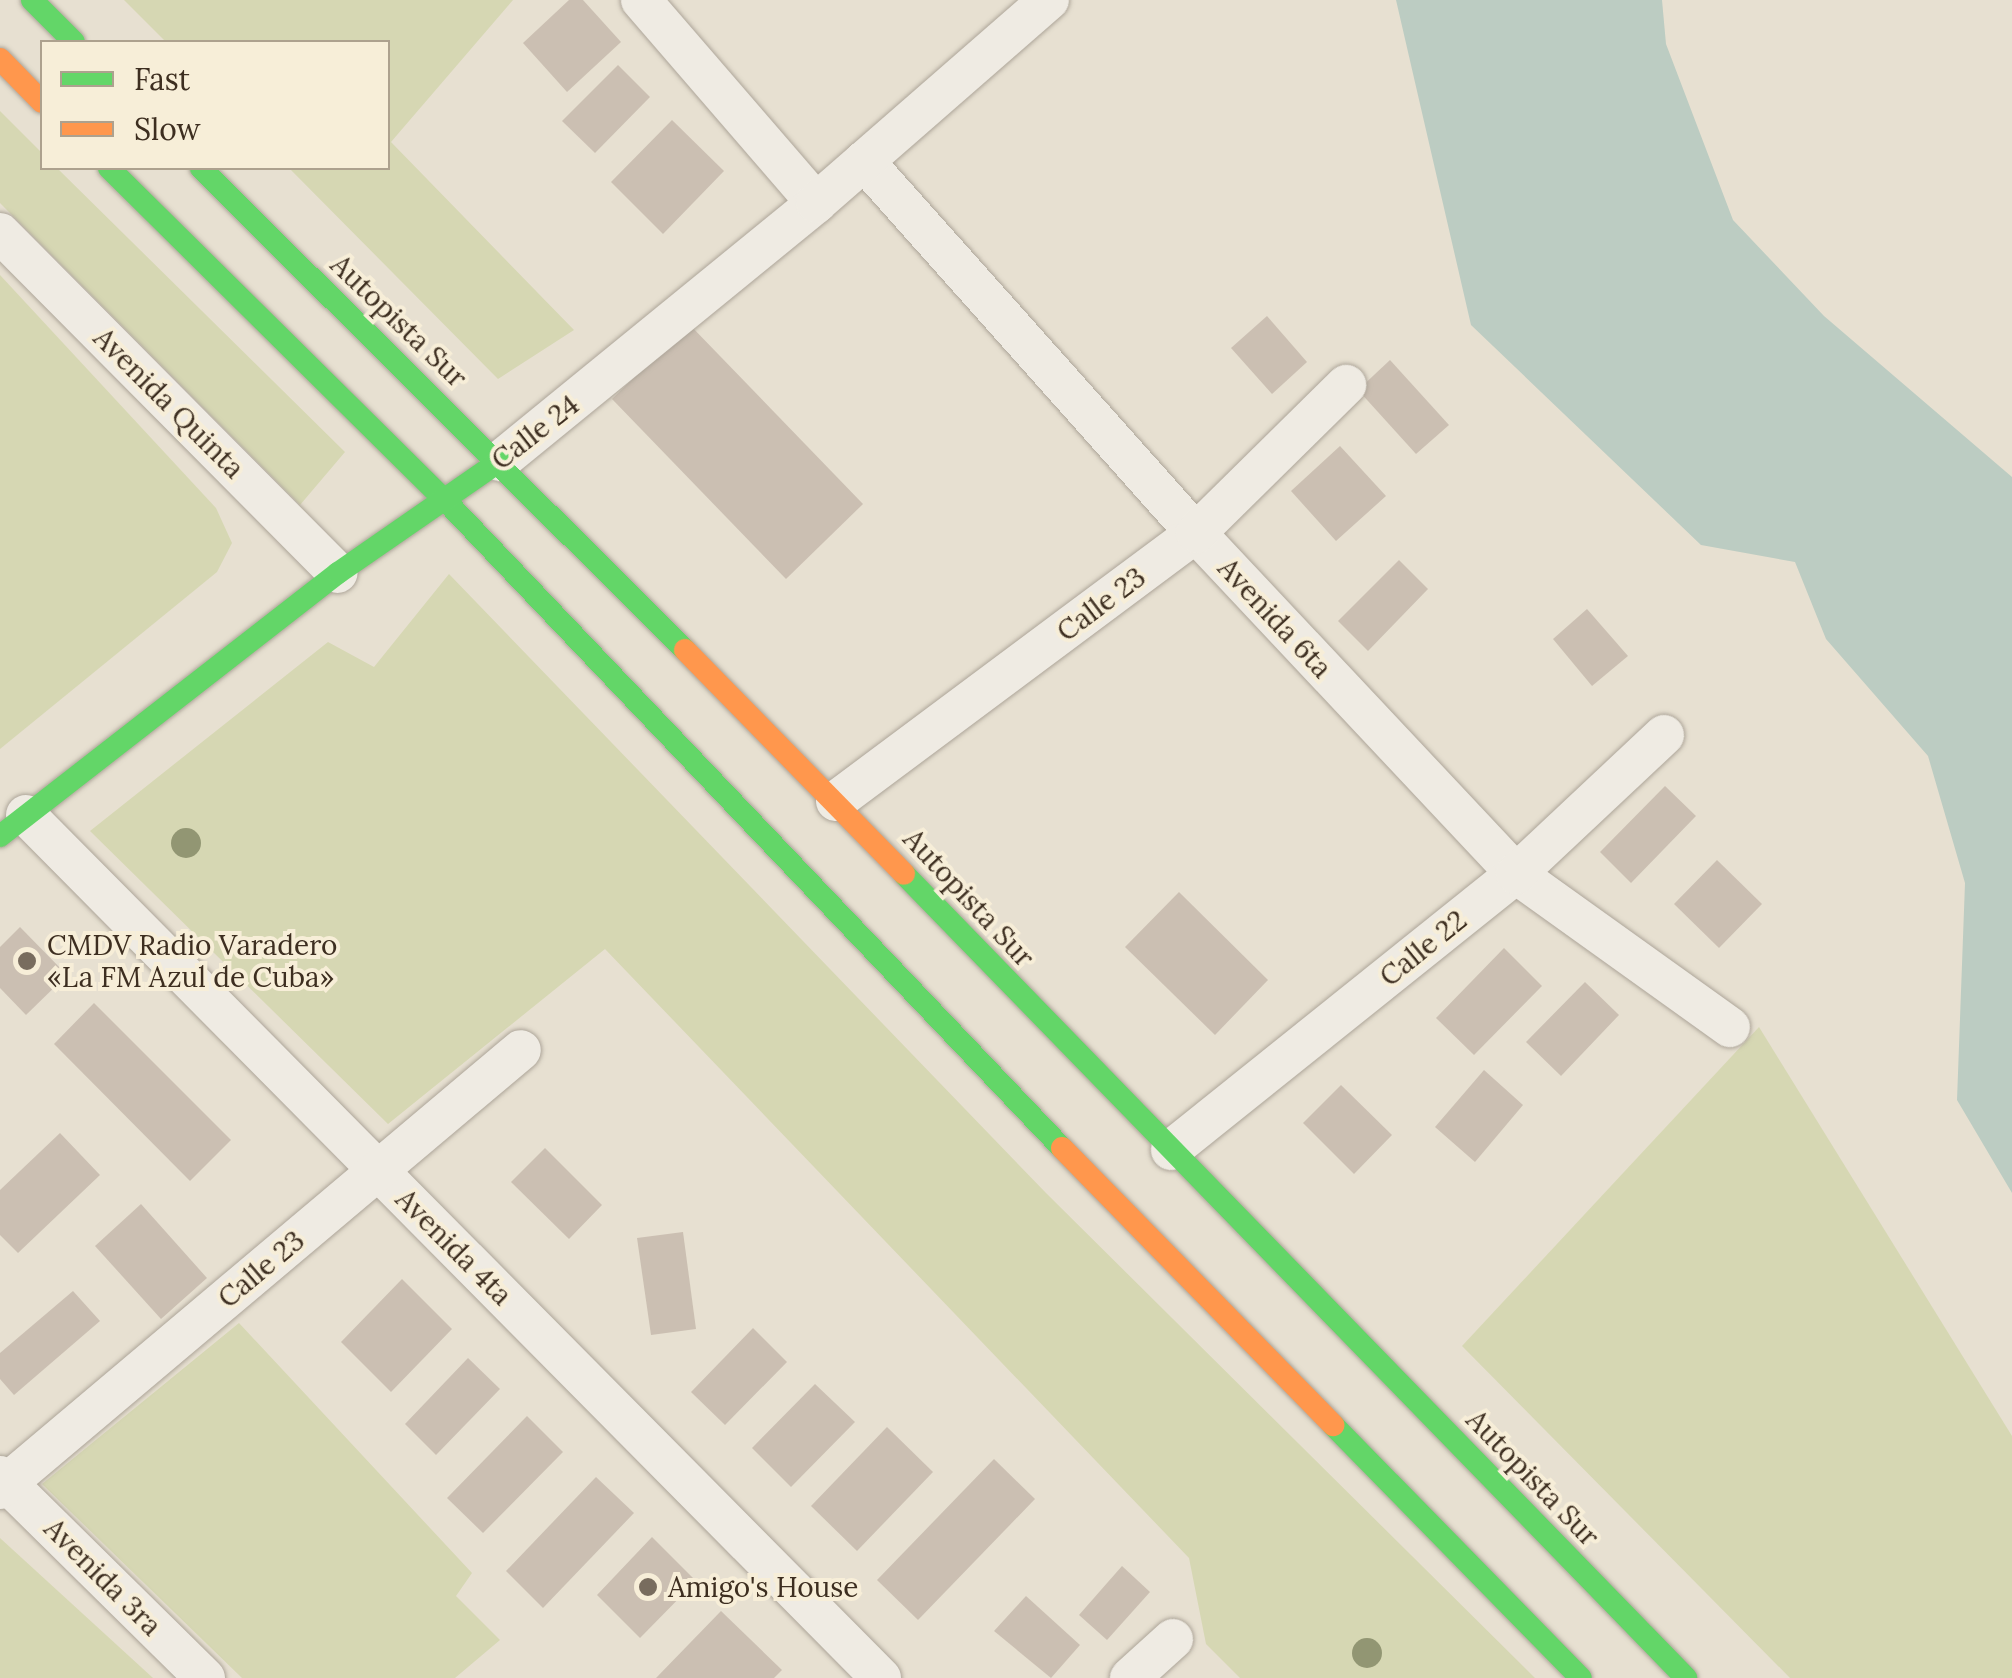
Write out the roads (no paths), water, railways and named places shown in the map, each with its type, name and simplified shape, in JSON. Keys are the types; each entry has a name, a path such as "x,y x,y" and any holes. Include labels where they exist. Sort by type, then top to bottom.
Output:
{"main road":[{"path":"32,0 72,40"},
{"path":"0,59 40,100"},
{"path":"111,170 444,499 1016,1101 1582,1678"},
{"name":"Autopista Sur","path":"202,170 500,462 836,801 1042,1020 1686,1678"},
{"name":"Calle 24","path":"13,826 338,573 500,462"}],"street":[{"path":"641,0 816,203"},
{"name":"Calle 24","path":"500,462 816,203 1049,0"},
{"name":"Avenida 6ta","path":"864,161 1196,533 1516,874 1730,1028"},
{"name":"Avenida Quinta","path":"0,233 338,573"},
{"name":"Calle 23","path":"836,801 1196,533 1346,385"},
{"name":"Calle 22","path":"1171,1150 1516,874 1664,735"},
{"name":"Avenida 4ta","path":"13,826 378,1170 881,1678"},
{"name":"Calle 23","path":"3,1483 522,1050"},
{"name":"Avenida 3ra","path":"3,1483 205,1678"},
{"path":"1130,1678 1173,1639"}],"place":[{"name":"CMDV Radio Varadero «La FM Azul de Cuba»","path":"27,961"},
{"name":"Amigo's House","path":"648,1587"}]}
